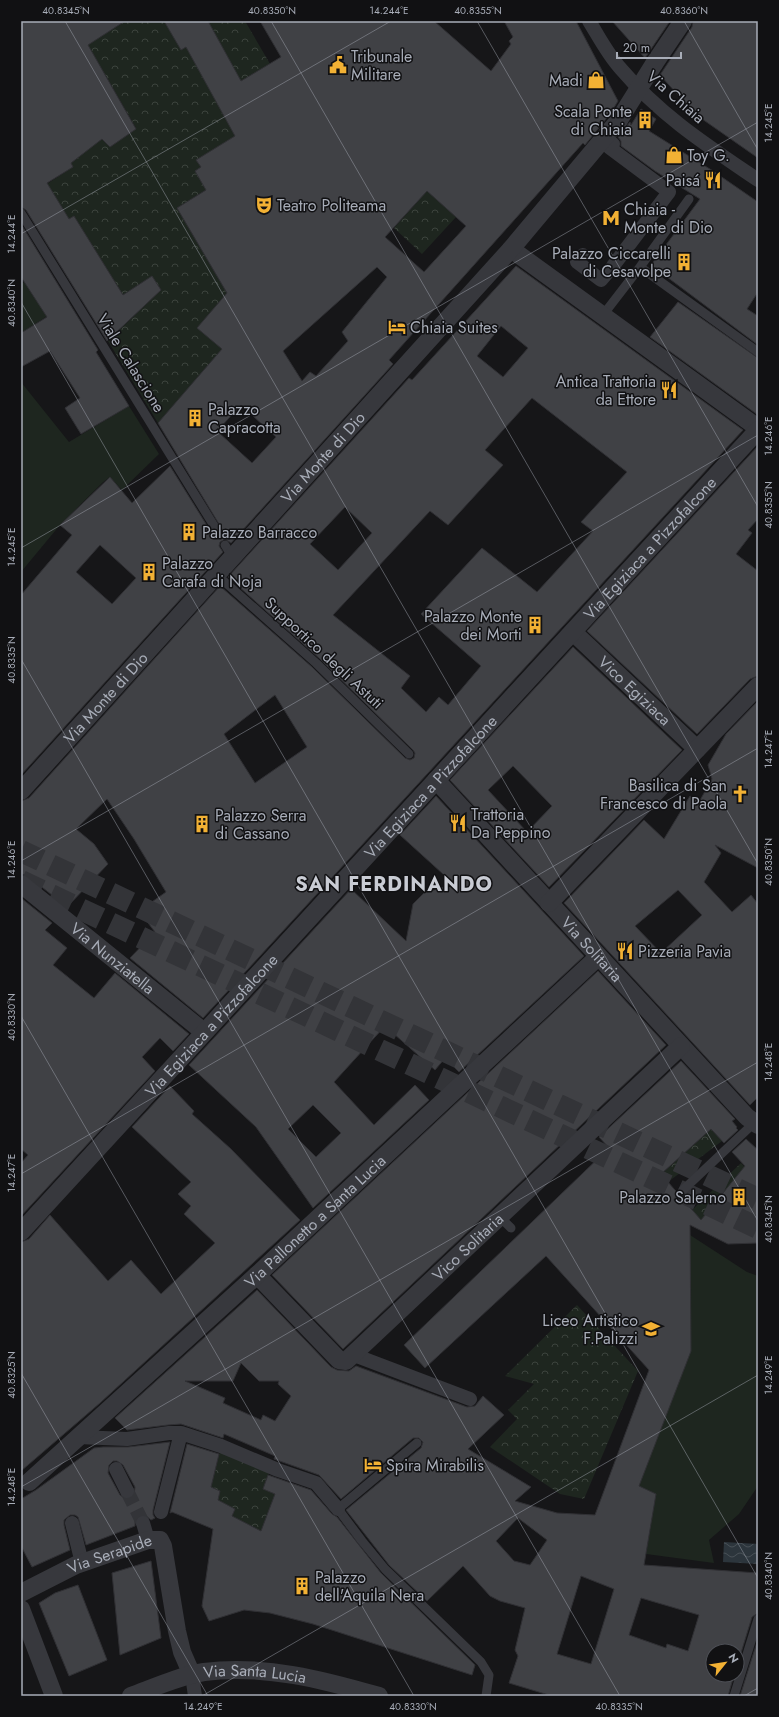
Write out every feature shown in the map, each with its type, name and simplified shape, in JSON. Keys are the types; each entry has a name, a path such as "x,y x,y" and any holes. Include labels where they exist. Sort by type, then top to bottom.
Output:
{"street":[{"name":"Via Chiaia","path":"589,21 620,68 658,107 672,120 714,151 758,180"},
{"name":"Via Monte di Dio","path":"21,791 217,575 229,551 511,249 619,120 683,21"},
{"path":"583,255 578,262 601,280 669,192 626,165 610,148 613,144"},
{"path":"511,249 758,429"},
{"name":"Via Egiziaca a Pizzofalcone","path":"21,1232 204,1032 432,777 573,632 758,429"},
{"name":"Vico Egiziaca","path":"573,632 697,749"},
{"path":"548,902 758,686"},
{"name":"Via Solitaria","path":"432,777 753,1122"},
{"name":"Via Nunziatella","path":"21,884 204,1032"},
{"name":"Via Pallonetto a Santa Lucia","path":"29,1482 257,1275 598,956"},
{"name":"Vico Solitaria","path":"354,1355 505,1222 681,1046"},
{"path":"257,1275 340,1360 346,1361 354,1355 470,1399"},
{"path":"78,1437 127,1439 169,1433 182,1433 221,1446 278,1470 316,1483 338,1509"},
{"path":"161,1512 182,1433"},
{"path":"116,1469 127,1491"},
{"path":"72,1523 82,1563"},
{"name":"Via Serapide","path":"21,1593 146,1532 162,1542 177,1631 182,1652 192,1675"},
{"path":"21,1609 54,1696"},
{"name":"Via Santa Lucia","path":"132,1696 192,1675 224,1671 271,1673 336,1684 380,1696"},
{"path":"192,1675 195,1696"}],"lane":[{"path":"603,315 689,199"},
{"name":"Viale Calascione","path":"21,213 216,529"},
{"path":"640,266 758,352"},
{"name":"Supportico degli Astuti","path":"217,575 316,663 409,754"},
{"path":"683,1190 753,1122"},
{"path":"417,1443 338,1509 385,1569 481,1662 489,1675 486,1696"},
{"path":"734,1696 758,1618"}],"green space":[{"path":"93,21 245,21 287,93 221,155 216,148 196,160 201,167 195,171 201,180 212,186 177,208 227,293 198,328 222,349 158,423 108,341 161,290 152,276 123,295 74,216 58,226 47,184 73,167 71,163 102,139 110,147 136,128 88,45 102,36"},
{"path":"415,180 456,217 422,254 394,228 420,199"},
{"path":"24,282 37,302 57,289 66,304 21,333 21,285"},
{"path":"21,382 69,442 129,406 159,454 122,490 110,477 102,483 60,525 21,572"},
{"path":"711,1129 722,1141 668,1182 654,1181"},
{"path":"741,1163 748,1170 721,1196 701,1220 692,1210"},
{"path":"690,1235 747,1272 758,1276 758,1486 739,1514 709,1540 714,1563 646,1554 656,1494 639,1486"},
{"path":"577,1305 638,1371 584,1499 560,1494 490,1447 517,1419 508,1410 534,1384 505,1376"},
{"path":"220,1451 270,1470 263,1489 275,1494 261,1531 232,1517 235,1509 218,1500 220,1491 211,1487"}],"water":[{"path":"724,1542 758,1544 758,1564 723,1562"}],"building":[{"path":"21,21 125,21 88,45 136,129 110,147 102,139 71,163 73,167 47,183 69,219 74,216 123,295 152,276 161,290 107,341 26,210 21,207"},
{"path":"164,21 208,21 241,81 281,57 260,21 434,21 491,71 511,44 509,41 513,37 504,21 576,21 618,101 610,114 585,145 583,143 389,360 393,364 231,543 225,539 220,542 219,546 223,552 21,775 21,595 72,535 60,525 110,477 132,503 170,466 211,532 217,535 222,529 158,423 222,349 197,328 227,293 177,208 206,190 195,171 201,167 196,160 235,136 186,47 181,50","holes":["427,191 466,226 424,272 385,237","377,267 387,277 342,332 348,341 316,376 310,372 302,381 283,351","241,405 276,437 252,463 217,431","100,545 136,578 112,604 76,572"]},
{"path":"612,21 670,21 645,58"},
{"path":"693,21 758,21 758,158 695,114 660,75 692,27"},
{"name":"Palazzo Ciccarelli di Cesavolpe","path":"641,109 656,119 649,131 713,171 758,202 758,292 747,309 758,316 758,345 651,265 700,199 655,171 621,146 621,141 618,137 630,122 631,125"},
{"path":"21,224 98,350 96,352 129,406 81,434 65,408 80,398 50,351 21,367 21,333 47,317 21,277"},
{"path":"516,266 743,430 203,1018 130,958 155,932 139,911 166,892 134,839 107,799 76,829 94,844 108,864 67,907 28,876 21,874 21,801 29,798 220,586 312,667 405,758 410,760 414,758 415,753 413,750 320,659 228,577 409,378 412,380","holes":["501,326 528,348 503,377 477,356","532,398 627,472 581,522 593,531 537,592 482,548 421,614 481,666 448,705 439,697 426,712 401,688 410,676 333,615 430,511 448,525 503,465 485,450","345,507 372,533 338,570 310,544","275,695 307,747 255,783 224,734"]},
{"path":"678,302 758,358 758,415 650,337"},
{"path":"758,446 758,519 748,530 752,533 736,554 758,571 758,676 750,679 697,734 587,631"},
{"path":"573,647 682,750 549,887 450,780","holes":["513,766 552,806 527,832 488,790"]},
{"path":"758,701 758,868 715,845 721,853 704,882 732,912 751,895 758,904 758,1097 750,1105 564,903 644,820 664,839 690,796 699,802 712,779 708,765 726,734","holes":["678,890 702,915 661,953 635,926"]},
{"path":"436,796 584,956 459,1072 445,1058 435,1070 385,1026 334,1082 374,1125 415,1085 429,1100 313,1208 256,1127 189,1065 351,889 406,941 413,904 424,893 454,884 400,835","holes":["313,1105 341,1133 316,1157 288,1129"]},
{"path":"21,898 52,923 45,930 67,948 53,965 94,998 115,973 189,1034 173,1051 160,1038 142,1057 155,1071 21,1216 21,1163 28,1155 21,1149"},
{"path":"598,971 666,1045 343,1349 272,1275"},
{"path":"681,1061 735,1119 732,1121 738,1130 724,1143 711,1129 661,1174 701,1220 745,1166 732,1152 746,1139 758,1150 758,1243 728,1244 690,1225 691,1351 639,1486 656,1494 644,1565 758,1573 758,1613 752,1617 744,1643 705,1643 705,1683 732,1683 728,1696 552,1696 509,1683 518,1656 515,1650 525,1608 500,1601 490,1596 463,1566 427,1601 389,1565 346,1510 421,1448 423,1442 419,1438 413,1438 341,1499 319,1475 274,1459 275,1456 224,1434 223,1438 181,1424 127,1430 115,1418 257,1290 331,1367 337,1370 349,1371 356,1366 467,1407 475,1406 483,1396 504,1415 468,1449 531,1487 515,1501 557,1513 595,1515 649,1370 546,1256 425,1368 404,1345 609,1148 599,1137","holes":["241,1363 259,1381 279,1381 278,1384 291,1396 275,1421 263,1415 261,1420 223,1403 225,1398 185,1381 233,1381","518,1518 547,1540 530,1565 514,1561 496,1541","581,1576 614,1589 591,1664 557,1654","641,1598 699,1615 688,1651 667,1644 666,1648 629,1635"]},
{"path":"170,1086 194,1111 192,1114 231,1149 300,1220 100,1403 21,1471 21,1242 29,1239 50,1215 108,1281 131,1260 161,1294 215,1243 184,1214 191,1206 178,1194 191,1182 132,1127"},
{"path":"170,1442 153,1510 153,1515 155,1518 151,1520 145,1515 140,1515 135,1521 135,1526 86,1545 78,1517 75,1515 70,1515 64,1520 64,1525 70,1550 32,1567 21,1546 21,1499 36,1490 94,1448 128,1447","holes":["113,1461 117,1461 123,1465 135,1487 134,1495 130,1499 126,1499 120,1495 108,1473 109,1465"]},
{"path":"187,1444 219,1454 211,1487 220,1491 218,1500 235,1509 232,1516 261,1531 275,1494 263,1489 268,1475 311,1490 332,1514 337,1517 381,1573 475,1665 472,1675 313,1624 270,1613 244,1610 209,1621 202,1606 213,1529 172,1512 170,1513"},
{"path":"151,1561 161,1638 120,1655 112,1573"},
{"path":"78,1585 107,1660 69,1676 39,1603 55,1593"},
{"path":"758,1639 758,1696 740,1696"}],"tunnel":[{"path":"21,851 758,1199"},
{"path":"21,881 758,1228"},
{"path":"127,1491 143,1523"}],"place":[{"name":"Tribunale Militare","path":"338,65"},
{"name":"Madi","path":"596,80"},
{"name":"Scala Ponte di Chiaia","path":"645,120"},
{"name":"Toy G.","path":"674,155"},
{"name":"Paisá","path":"713,180"},
{"name":"Teatro Politeama","path":"264,205"},
{"name":"Chiaia - Monte di Dio","path":"611,218"},
{"name":"Palazzo Ciccarelli di Cesavolpe","path":"684,262"},
{"name":"Chiaia Suites","path":"397,327"},
{"name":"Antica Trattoria da Ettore","path":"669,390"},
{"name":"Palazzo Capracotta","path":"195,418"},
{"name":"Palazzo Barracco","path":"189,532"},
{"name":"Palazzo Carafa di Noja","path":"149,572"},
{"name":"Palazzo Monte dei Morti","path":"535,625"},
{"name":"Basilica di San Francesco di Paola","path":"740,794"},
{"name":"Trattoria Da Peppino","path":"458,823"},
{"name":"Palazzo Serra di Cassano","path":"202,824"},
{"name":"Pizzeria Pavia","path":"625,951"},
{"name":"Palazzo Salerno","path":"739,1197"},
{"name":"Liceo Artistico F.Palizzi","path":"651,1329"},
{"name":"Spira Mirabilis","path":"373,1465"},
{"name":"Palazzo dell'Aquila Nera","path":"302,1586"}],"district":[{"name":"SAN FERDINANDO","path":"394,884"}]}
